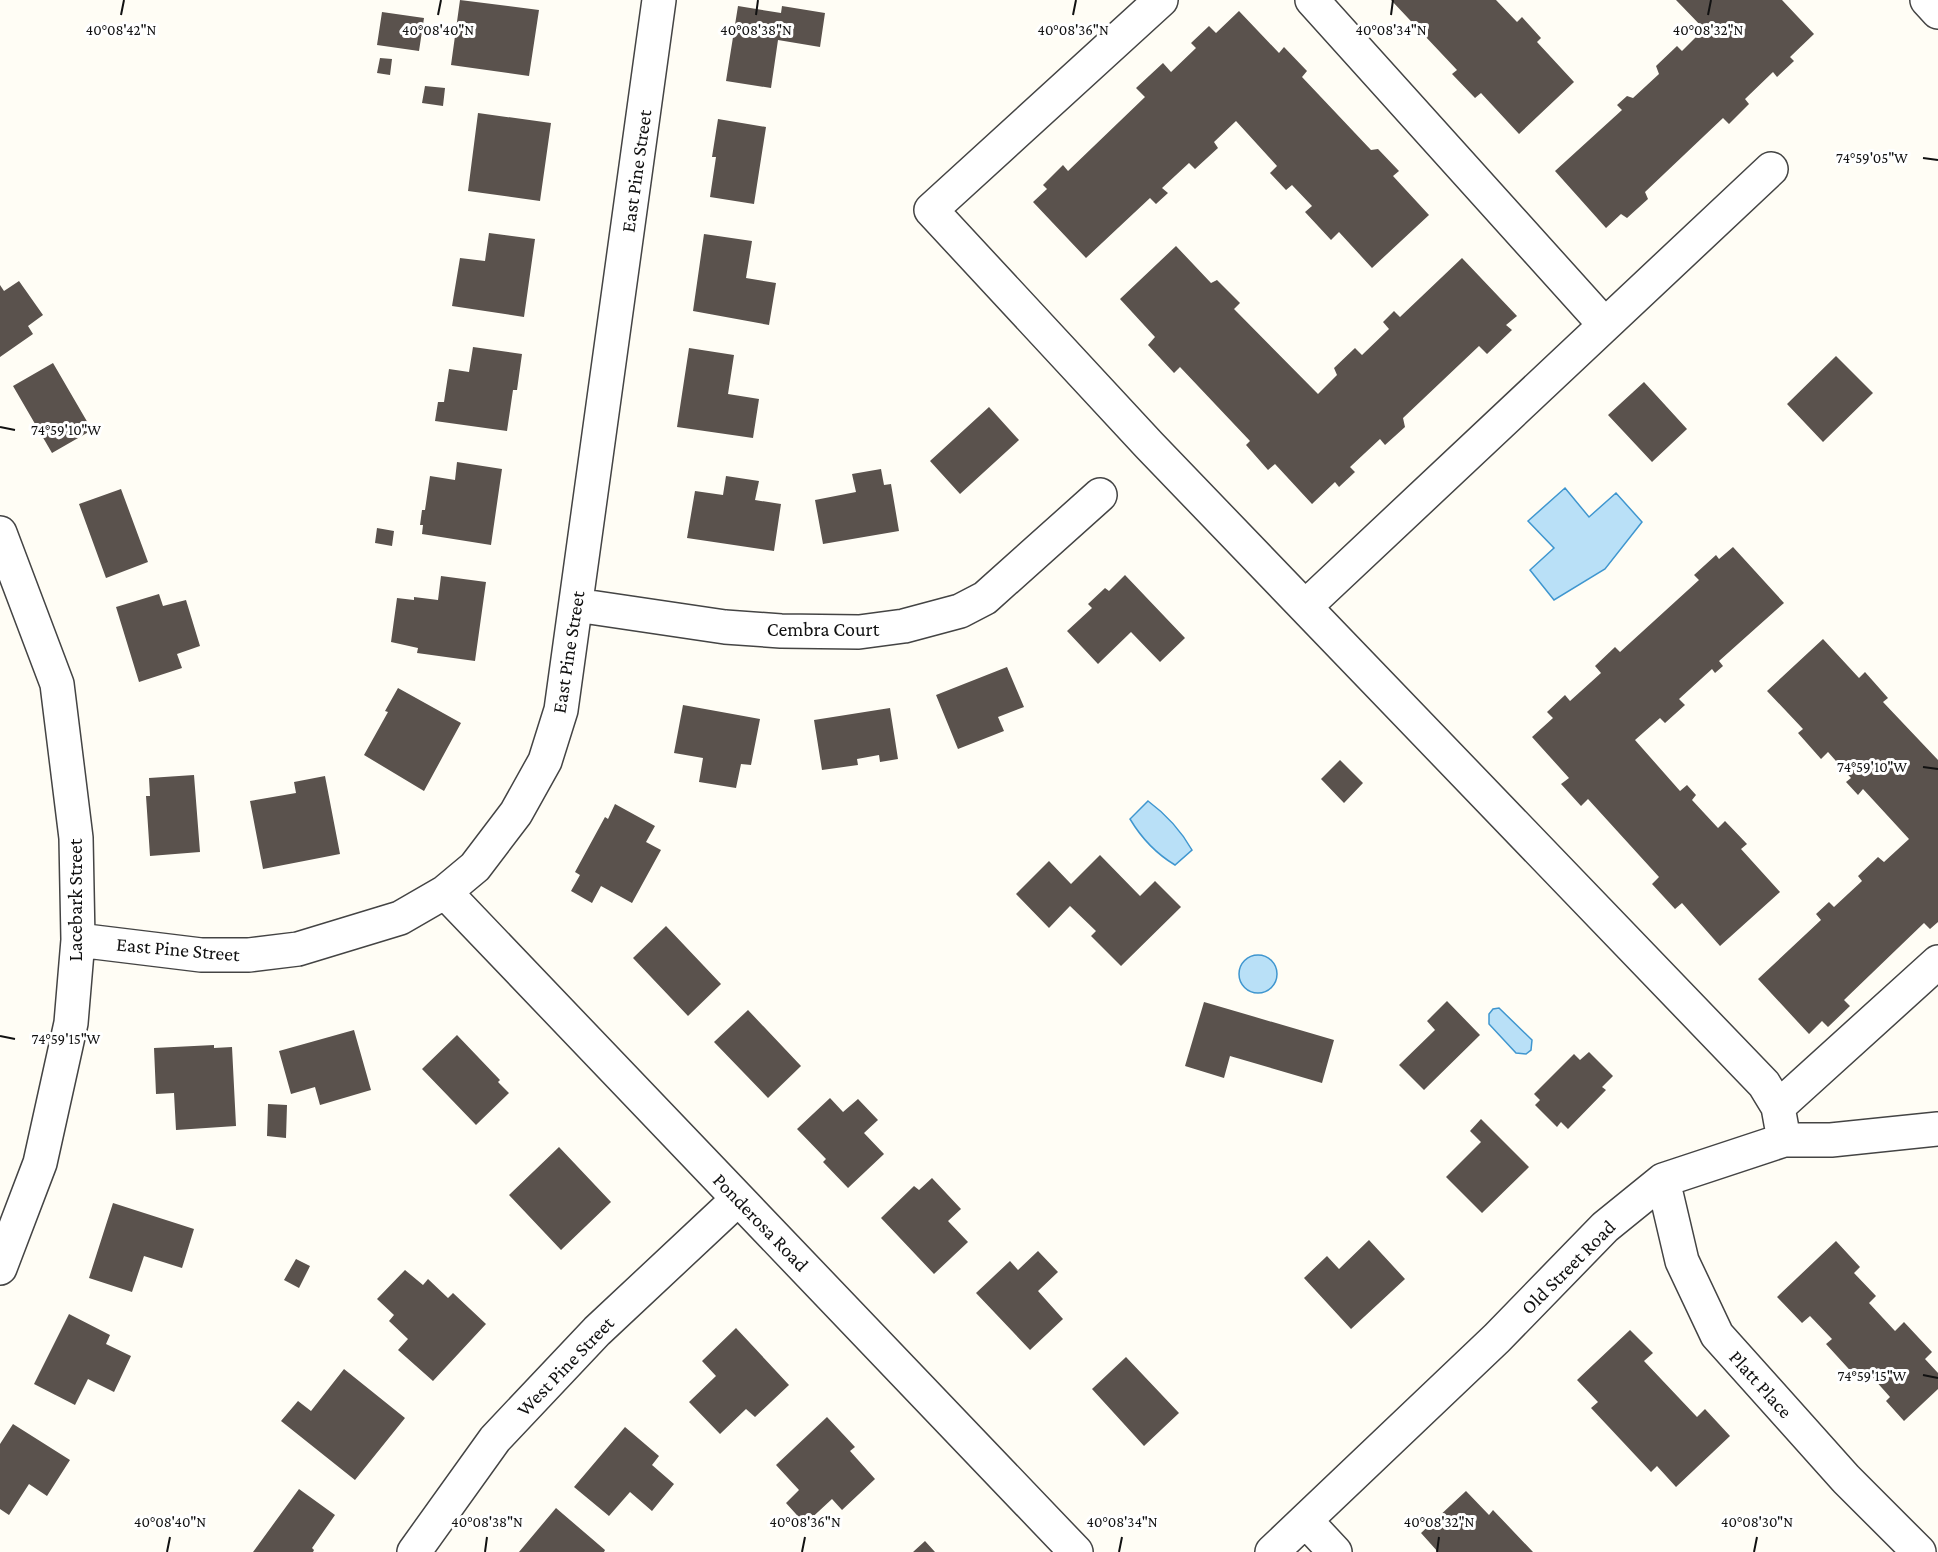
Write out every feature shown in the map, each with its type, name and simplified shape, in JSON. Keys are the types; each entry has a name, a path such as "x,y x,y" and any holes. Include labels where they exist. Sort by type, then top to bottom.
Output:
{"street":[{"name":"East Pine Street","path":"78,940 201,955 249,955 298,950 400,918 445,892 475,867 516,813 545,761 561,710 659,0"},
{"path":"1161,0 931,210 1149,445 1764,1084 1778,1107 1784,1140"},
{"path":"1312,0 1605,325"},
{"path":"1927,0 1938,12"},
{"path":"1305,608 1771,169"},
{"name":"Cembra Court","path":"576,605 725,627 781,631 859,632 904,626 960,611 985,598 1100,495"},
{"name":"Lacebark Street","path":"0,533 57,684 76,838 78,940 70,1023 39,1163 0,1268"},
{"name":"Ponderosa Road","path":"445,892 1076,1552"},
{"path":"1778,1107 1938,962"},
{"name":"Old Street Road","path":"1272,1552 1497,1338 1605,1227 1663,1180 1784,1140 1831,1140 1938,1129"},
{"name":"Platt Place","path":"1663,1180 1682,1262 1717,1335 1846,1479 1919,1552"},
{"name":"West Pine Street","path":"414,1552 495,1439 597,1330 738,1199"},
{"path":"1306,1521 1335,1552"}],"water":[{"path":"1565,488 1589,517 1616,493 1642,522 1605,569 1554,600 1530,570 1554,548 1528,521"},
{"path":"1148,801 1173,823 1192,850 1175,865 1150,845 1130,819"},
{"path":"1258,955 1271,961 1277,974 1271,987 1258,993 1245,987 1239,974 1245,961"},
{"path":"1499,1008 1532,1040 1531,1050 1526,1054 1516,1053 1489,1024 1489,1014 1493,1009"}],"building":[{"path":"460,0 539,10 529,76 451,65"},
{"path":"1391,0 1496,0 1517,22 1522,17 1541,38 1537,42 1574,82 1519,134 1481,93 1475,98 1452,74 1457,70"},
{"path":"1676,0 1782,0 1814,34 1790,57 1794,61 1777,77 1773,72 1745,99 1749,104 1729,124 1723,118 1645,192 1648,199 1627,218 1621,214 1606,228 1555,171 1622,110 1617,105 1627,96 1633,98 1659,74 1656,66 1677,46 1682,51 1704,29"},
{"path":"738,6 781,13 782,6 825,13 820,47 778,40 771,88 726,81"},
{"path":"1239,11 1279,53 1284,47 1307,71 1302,77 1371,150 1378,149 1399,171 1393,176 1429,215 1372,268 1339,232 1331,240 1305,212 1312,206 1292,185 1286,190 1270,173 1277,166 1236,121 1214,142 1218,148 1195,169 1189,163 1162,188 1168,193 1156,204 1150,198 1086,258 1033,202 1047,189 1043,185 1063,165 1068,171 1145,97 1136,88 1163,63 1171,72 1196,48 1191,43 1209,26 1216,33"},
{"path":"382,12 424,18 419,51 377,45"},
{"path":"380,58 392,59 390,75 377,73"},
{"path":"425,86 445,88 443,106 422,103"},
{"path":"478,113 551,123 540,201 468,191"},
{"path":"718,119 766,127 754,204 710,197 716,157 712,157"},
{"path":"489,233 535,239 524,317 452,306 460,258 485,261"},
{"path":"704,234 752,241 746,278 776,283 769,325 693,311"},
{"path":"1176,246 1211,283 1217,280 1240,303 1234,309 1318,394 1337,375 1334,368 1355,348 1362,355 1389,329 1383,322 1394,311 1400,317 1462,258 1517,316 1506,325 1512,330 1487,354 1479,346 1403,418 1405,427 1385,445 1380,439 1350,467 1355,472 1339,487 1335,482 1312,504 1275,464 1268,470 1246,445 1250,441 1180,367 1174,373 1148,345 1155,337 1120,299"},
{"path":"19,281 43,315 28,326 33,334 0,357 0,285 4,291"},
{"path":"473,347 522,354 517,390 513,390 507,431 435,421 438,402 444,402 449,369 469,372"},
{"path":"689,348 734,355 728,394 759,399 753,438 677,427"},
{"path":"1836,356 1873,393 1823,442 1787,404"},
{"path":"53,363 92,430 52,453 13,386"},
{"path":"1644,382 1687,429 1652,462 1608,415"},
{"path":"989,407 1019,440 960,494 930,461"},
{"path":"457,462 502,469 491,545 422,534 423,525 420,525 422,510 425,510 430,476 455,480"},
{"path":"881,469 884,485 891,484 899,531 823,544 815,500 856,492 852,474"},
{"path":"726,476 759,481 755,500 781,504 774,551 687,538 695,491 723,495"},
{"path":"121,489 148,562 106,578 79,504"},
{"path":"377,528 394,531 392,546 375,543"},
{"path":"1733,547 1784,603 1719,661 1723,666 1715,673 1712,669 1679,699 1685,705 1665,723 1660,718 1635,740 1680,791 1687,785 1696,795 1692,800 1718,828 1725,821 1747,844 1741,849 1780,892 1720,946 1682,903 1675,909 1652,884 1659,877 1588,799 1581,806 1561,784 1569,778 1532,737 1553,718 1547,712 1565,695 1570,701 1601,673 1595,666 1615,647 1620,652 1699,580 1694,575 1716,555 1719,559"},
{"path":"1125,575 1185,638 1160,662 1131,632 1098,664 1067,631 1092,608 1088,604 1105,588 1109,591"},
{"path":"441,576 486,582 475,661 417,653 418,648 391,642 397,598 414,600 414,597 438,600"},
{"path":"159,594 163,606 186,600 200,646 177,654 182,668 139,682 116,607"},
{"path":"1823,639 1859,678 1865,672 1888,698 1883,702 1938,760 1938,922 1930,929 1924,923 1844,1000 1850,1006 1828,1027 1822,1021 1809,1034 1758,979 1821,920 1816,914 1829,902 1834,907 1862,881 1858,876 1878,857 1884,862 1909,839 1863,789 1858,795 1846,782 1851,778 1828,752 1821,759 1798,733 1803,729 1767,691"},
{"path":"1007,667 1024,707 998,717 1004,731 958,749 936,695"},
{"path":"398,688 461,723 424,791 364,755 388,712 385,711"},
{"path":"683,705 760,719 751,765 741,764 736,788 699,782 703,758 674,753"},
{"path":"890,708 898,759 880,762 879,755 857,759 858,765 822,770 814,720"},
{"path":"1340,760 1363,783 1344,803 1321,779"},
{"path":"194,775 200,852 150,856 146,796 150,796 149,778"},
{"path":"325,776 340,854 263,869 250,801 296,793 294,782"},
{"path":"615,804 655,826 646,842 661,850 632,903 601,886 592,903 571,891 580,875 575,872 605,817 608,819"},
{"path":"1100,855 1140,896 1155,881 1181,907 1121,966 1091,936 1096,931 1070,906 1049,928 1016,894 1049,861 1071,884"},
{"path":"666,926 721,984 688,1016 633,958"},
{"path":"1447,1001 1480,1035 1424,1090 1399,1065 1435,1030 1427,1021"},
{"path":"1204,1002 1334,1040 1322,1083 1230,1056 1224,1078 1185,1066"},
{"path":"748,1010 801,1066 768,1098 714,1042"},
{"path":"354,1030 371,1090 320,1105 315,1087 291,1094 279,1051"},
{"path":"457,1035 500,1080 498,1082 509,1093 476,1125 422,1069"},
{"path":"214,1045 214,1048 232,1047 236,1126 176,1130 174,1093 156,1094 154,1048"},
{"path":"1589,1052 1613,1076 1602,1087 1606,1090 1568,1129 1561,1122 1557,1127 1535,1105 1540,1100 1534,1094 1574,1054 1580,1060"},
{"path":"830,1098 843,1112 858,1099 878,1120 864,1133 884,1154 848,1188 823,1162 826,1159 797,1129"},
{"path":"268,1104 287,1105 286,1138 267,1136"},
{"path":"1481,1119 1529,1167 1482,1213 1446,1177 1481,1142 1470,1131"},
{"path":"559,1147 611,1202 561,1250 509,1195"},
{"path":"932,1178 961,1209 948,1221 968,1242 934,1274 881,1218 914,1186 919,1190"},
{"path":"113,1203 194,1229 182,1268 144,1256 132,1292 89,1278"},
{"path":"1369,1240 1405,1279 1351,1329 1304,1278 1327,1256 1339,1269"},
{"path":"1836,1241 1860,1267 1854,1273 1876,1296 1869,1303 1895,1331 1904,1322 1932,1352 1925,1359 1938,1373 1938,1389 1904,1421 1886,1401 1890,1397 1866,1370 1857,1378 1826,1344 1832,1339 1810,1316 1802,1323 1777,1297"},
{"path":"1038,1251 1058,1272 1038,1291 1063,1319 1030,1350 976,1293 1010,1261 1018,1270"},
{"path":"296,1259 310,1266 299,1288 284,1280"},
{"path":"405,1270 423,1285 428,1279 448,1298 453,1293 486,1324 433,1381 398,1350 408,1339 389,1321 394,1315 377,1299"},
{"path":"69,1314 110,1335 106,1344 131,1356 114,1392 88,1379 75,1405 34,1384"},
{"path":"736,1328 789,1385 755,1417 746,1409 720,1434 689,1402 716,1376 702,1361"},
{"path":"1630,1330 1653,1353 1644,1361 1697,1417 1705,1409 1730,1436 1676,1487 1657,1466 1651,1472 1591,1408 1598,1402 1577,1380"},
{"path":"1126,1357 1179,1413 1144,1446 1092,1389"},
{"path":"344,1369 405,1418 355,1480 281,1421 298,1401 311,1411"},
{"path":"827,1417 855,1447 850,1451 875,1479 842,1510 832,1499 805,1524 786,1503 799,1490 776,1465"},
{"path":"13,1424 70,1460 47,1496 29,1484 9,1515 0,1509 0,1444"},
{"path":"625,1427 659,1456 652,1465 674,1484 652,1511 630,1492 609,1516 574,1487"},
{"path":"299,1489 335,1515 312,1548 313,1552 253,1552"},
{"path":"1466,1491 1489,1515 1493,1510 1533,1552 1438,1552 1421,1533"},
{"path":"556,1508 605,1550 604,1552 519,1552"},
{"path":"925,1541 935,1552 913,1552"}]}
